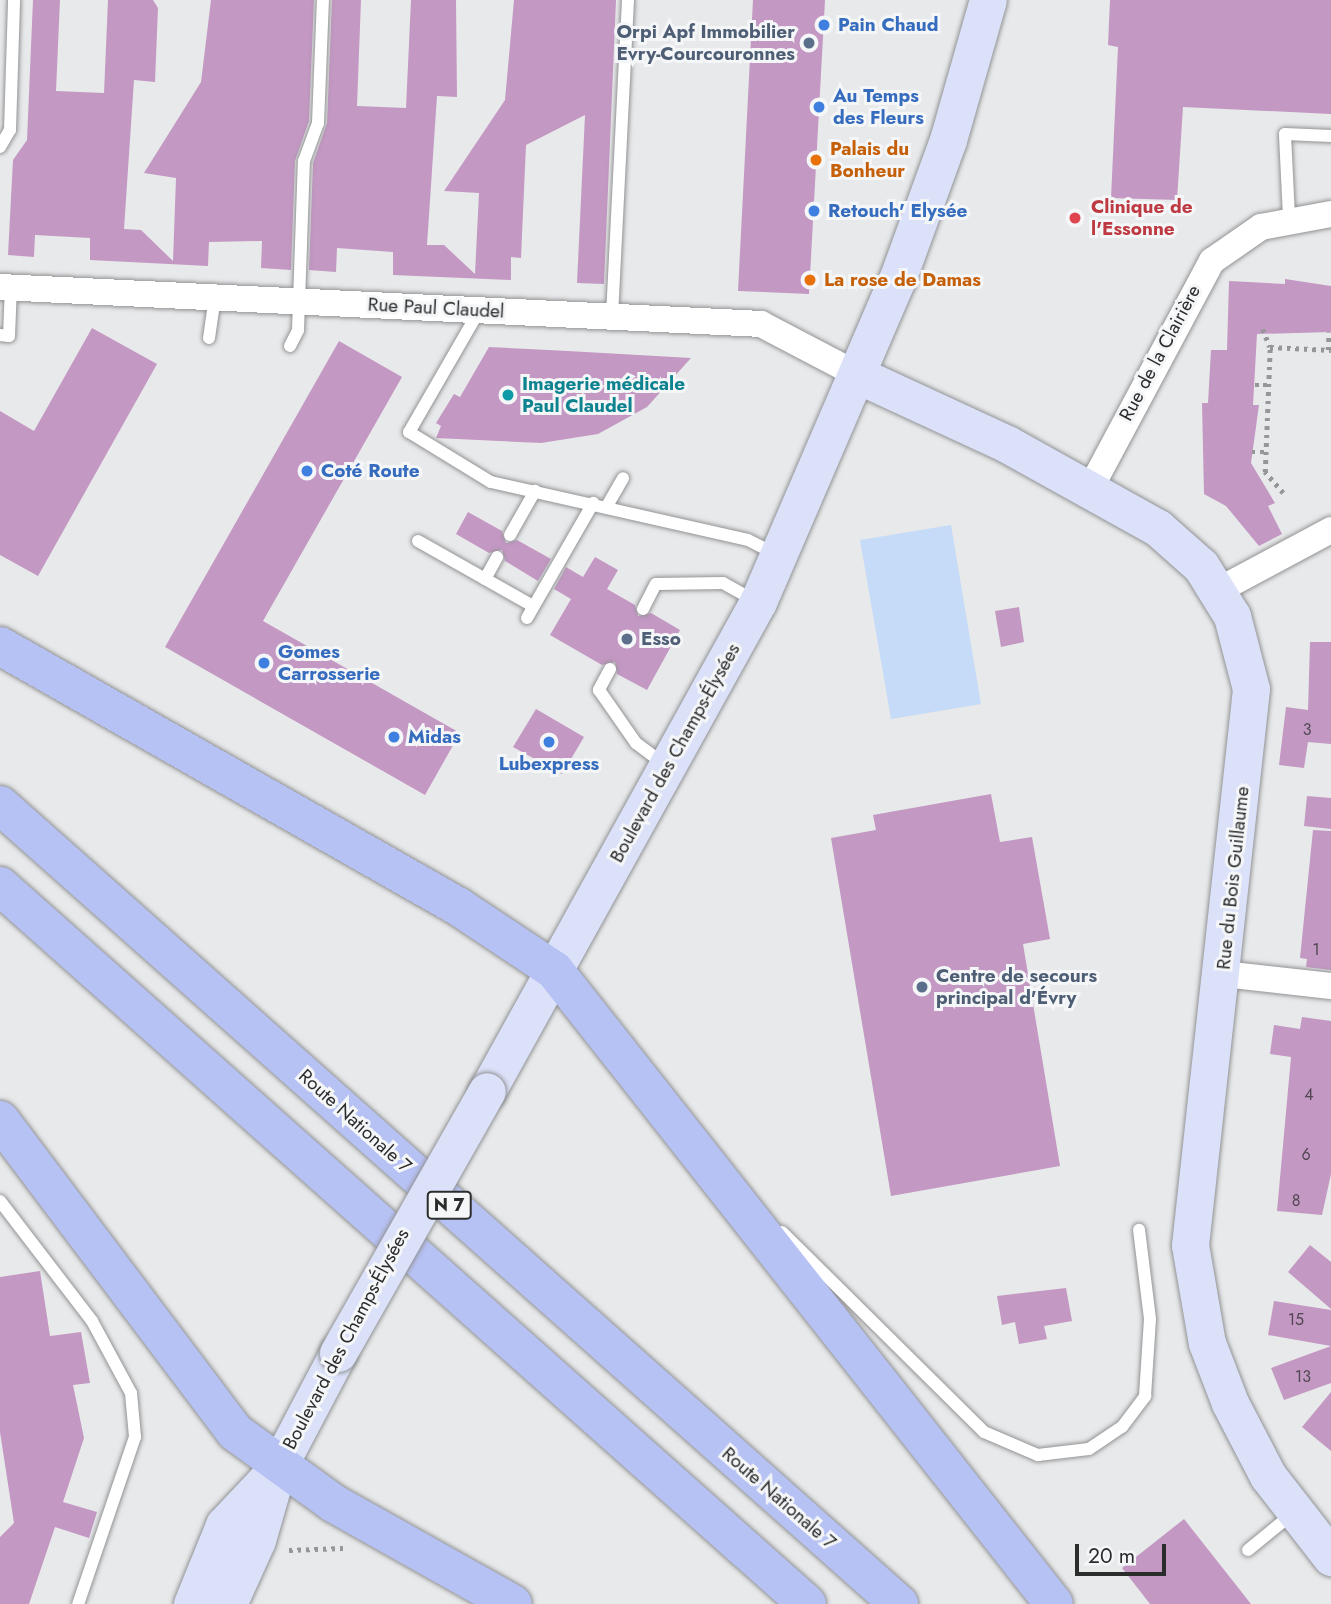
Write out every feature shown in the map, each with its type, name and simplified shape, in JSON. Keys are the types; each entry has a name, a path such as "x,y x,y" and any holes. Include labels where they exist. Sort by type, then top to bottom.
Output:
{"main road":[{"name":"Boulevard des Champs-Élysées","path":"228,1604 257,1540 278,1467 338,1353 487,1091 758,602 860,376 948,140 988,0"},
{"name":"Rue du Bois Guillaume","path":"860,376 1158,528 1219,590 1251,689 1224,974 1190,1245 1207,1343 1230,1403 1268,1476 1331,1557"},
{"path":"0,646 459,907 554,970 1054,1604"},
{"name":"Route Nationale 7","path":"0,805 899,1604"},
{"path":"0,886 807,1604"},
{"path":"0,1120 235,1432 278,1467 513,1604"},
{"name":"Boulevard des Champs-Élysées","path":"192,1604 224,1525 278,1467"}],"street":[{"name":"Rue de la Clairière","path":"1089,491 1198,280 1234,241 1289,216 1331,214"},
{"name":"Rue Paul Claudel","path":"6,287 761,324 860,376"},
{"path":"1219,590 1331,530"},
{"path":"1224,974 1331,986"}],"lane":[{"path":"0,147 10,130 14,0"},
{"path":"289,346 298,330 304,161 318,123 323,0"},
{"path":"612,316 628,0"},
{"path":"1289,216 1285,134 1331,136"},
{"path":"0,335 9,336 6,287"},
{"path":"209,338 215,297"},
{"path":"480,309 409,432 491,482 680,518 748,540 779,556"},
{"path":"607,506 623,478"},
{"path":"510,535 535,491"},
{"path":"418,541 485,579 530,612 593,503"},
{"path":"485,579 497,557"},
{"path":"643,609 656,584 723,583 758,602"},
{"path":"610,669 599,690 636,744 667,767"},
{"path":"702,1157 984,1432 1038,1455 1089,1449 1122,1427 1145,1396 1150,1319 1139,1230"},
{"path":"0,1201 92,1321 131,1393 135,1437 78,1604"},
{"path":"1248,1550 1295,1511"}],"path":[{"path":"1263,329 1270,347 1265,472 1283,493"},
{"path":"1270,347 1330,350 1329,332"},
{"path":"1255,385 1268,386"},
{"path":"1252,452 1266,453"},
{"path":"257,1540 278,1551 348,1547"}],"shaded area":[{"path":"951,525 981,704 891,719 860,540"}],"building":[{"path":"33,0 60,0 56,91 104,93 108,0 153,0 158,8 155,82 134,80 124,229 141,230 173,261 176,178 144,173 201,82 211,0 314,0 309,121 295,161 291,270 261,268 262,241 209,242 208,266 90,260 90,238 35,235 34,257 8,255 13,160 27,140"},
{"path":"332,0 361,0 357,106 406,108 411,0 456,0 457,97 437,96 427,245 444,245 475,274 479,193 444,191 505,100 514,0 616,0 604,284 577,283 585,115 526,145 521,258 511,257 511,280 393,275 393,252 337,248 336,272 309,270 313,163 327,123"},
{"path":"753,0 825,0 809,294 738,291"},
{"path":"1110,0 1331,0 1331,114 1183,107 1177,200 1111,198 1118,47 1108,45"},
{"path":"1285,279 1331,286 1331,332 1257,334 1253,405 1259,405 1251,463 1275,503 1268,506 1282,534 1259,546 1226,506 1204,494 1202,403 1208,403 1211,350 1227,350 1229,281 1285,284"},
{"path":"92,328 157,364 38,576 0,555 0,411 34,431"},
{"path":"339,341 402,377 263,621 460,733 425,795 165,647"},
{"path":"489,347 691,358 647,407 598,434 541,443 436,438 441,426 436,423 454,394 460,397"},
{"path":"468,512 502,531 506,543 517,540 551,559 538,581 505,561 502,550 489,553 456,534"},
{"name":"Esso","path":"595,557 618,570 607,589 635,605 638,616 651,613 680,630 647,690 617,674 615,662 602,665 550,635 571,599 554,589 566,567 583,577"},
{"path":"1019,607 1024,642 1001,647 995,611"},
{"path":"1310,642 1331,642 1331,744 1308,742 1304,768 1279,765 1286,707 1308,710"},
{"name":"Lubexpress","path":"536,709 584,737 562,774 513,747"},
{"path":"991,794 1000,842 1032,837 1050,939 1023,944 1060,1166 891,1196 831,838 876,830 873,815"},
{"path":"1307,796 1331,798 1331,829 1304,826"},
{"path":"1313,830 1331,831 1331,970 1306,967 1307,959 1300,958"},
{"path":"1302,1017 1331,1021 1331,1174 1322,1215 1277,1211 1291,1057 1270,1054 1274,1025 1300,1029"},
{"path":"1310,1245 1331,1262 1331,1309 1288,1272"},
{"path":"40,1271 50,1336 81,1332 90,1383 73,1385 84,1438 63,1502 97,1512 89,1538 55,1527 29,1604 0,1604 0,1537 14,1523 0,1432 0,1277"},
{"path":"1066,1288 1072,1321 1044,1326 1047,1339 1019,1344 1015,1322 1002,1325 997,1296"},
{"path":"1274,1301 1331,1310 1331,1346 1268,1335"},
{"path":"1331,1346 1331,1383 1284,1400 1271,1368"},
{"path":"1331,1392 1331,1451 1302,1427"},
{"path":"1184,1519 1251,1604 1150,1604 1122,1568"}],"place":[{"name":"Pain Chaud","path":"824,25"},
{"name":"Orpi Apf Immobilier Evry-Courcouronnes","path":"809,43"},
{"name":"Au Temps des Fleurs","path":"819,107"},
{"name":"Palais du Bonheur","path":"816,160"},
{"name":"Retouch' Elysée","path":"814,211"},
{"name":"Clinique de l'Essonne","path":"1075,218"},
{"name":"La rose de Damas","path":"810,280"},
{"name":"Imagerie médicale Paul Claudel","path":"508,395"},
{"name":"Coté Route","path":"307,471"},
{"name":"Esso","path":"627,639"},
{"name":"Gomes Carrosserie","path":"264,663"},
{"name":"Midas","path":"394,737"},
{"name":"Lubexpress","path":"549,742"},
{"name":"Centre de secours principal d'Évry","path":"922,987"}]}
